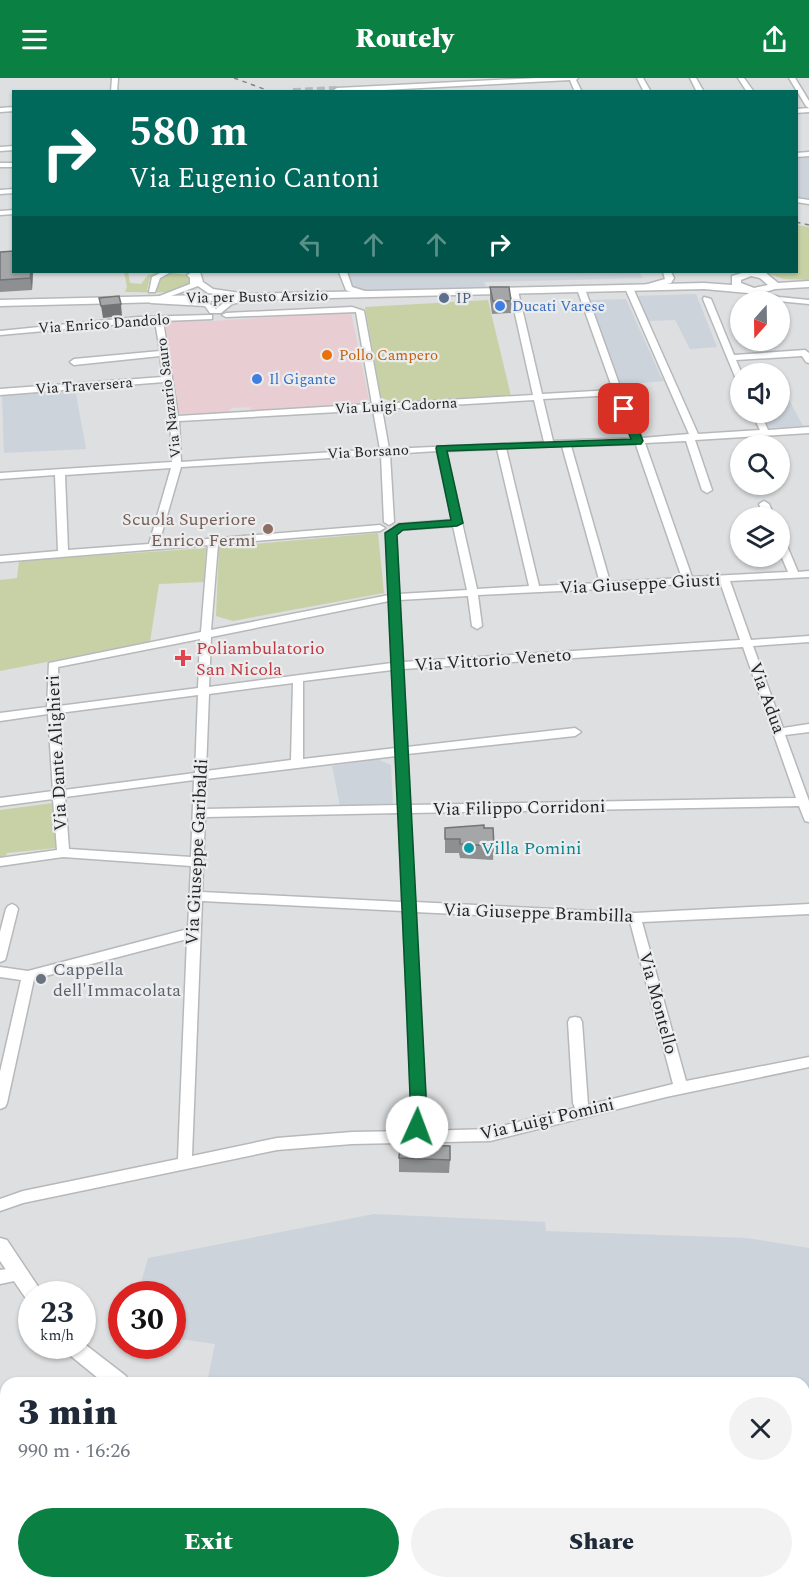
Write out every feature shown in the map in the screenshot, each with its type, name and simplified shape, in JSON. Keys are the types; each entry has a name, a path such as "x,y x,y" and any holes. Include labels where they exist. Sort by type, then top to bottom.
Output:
{"main road":[{"path":"704,286 750,273 762,275 770,285"},
{"path":"736,278 736,284 749,290"},
{"path":"704,286 749,290 770,285 805,284"},
{"name":"Via per Busto Arsizio","path":"0,303 125,300 153,297 254,297 704,286"},
{"path":"0,1246 24,1281"},
{"path":"89,1359 111,1377"}],"street":[{"path":"381,78 384,87 388,90"},
{"path":"337,90 441,88 573,78"},
{"path":"792,78 809,108"},
{"path":"503,82 507,90"},
{"path":"165,273 156,277 153,297 155,310 166,313 352,309 360,311 385,452 418,1095 416,1136"},
{"path":"153,297 194,285 194,277 188,273"},
{"path":"194,273 199,283 211,291 254,297"},
{"path":"343,273 346,285 352,290 366,294"},
{"path":"645,288 669,275"},
{"path":"328,295 339,291 346,285"},
{"path":"769,291 770,285"},
{"path":"629,288 692,437 708,490"},
{"path":"581,289 618,392 642,448 688,582"},
{"path":"514,291 536,398 549,444"},
{"path":"215,313 223,306 239,300 284,296"},
{"path":"707,299 732,363"},
{"path":"125,300 207,304 215,313"},
{"path":"790,300 809,302"},
{"name":"Via Enrico Dandolo","path":"0,333 215,313"},
{"name":"Via Nazario Sauro","path":"153,546 177,464 174,419 159,319"},
{"path":"74,363 164,353"},
{"path":"730,358 805,353 809,360"},
{"name":"Via Traversera","path":"0,392 168,379"},
{"name":"Via Luigi Cadorna","path":"174,419 618,392"},
{"path":"761,423 765,432"},
{"name":"Via Borsano","path":"0,476 441,448 638,441 809,431"},
{"path":"566,444 606,587"},
{"path":"501,446 535,589"},
{"path":"441,448 477,626"},
{"path":"60,472 63,553"},
{"path":"0,559 457,523"},
{"name":"Via Giuseppe Garibaldi","path":"185,1162 192,933 202,776 206,633 213,542"},
{"path":"790,565 794,574"},
{"name":"Via Giuseppe Giusti","path":"206,633 393,597 809,574"},
{"name":"Via Adua","path":"724,579 809,818"},
{"name":"Via Dante Alighieri","path":"63,853 58,793 53,665 206,633"},
{"name":"Via Vittorio Veneto","path":"0,717 397,666 809,639"},
{"path":"297,763 298,679"},
{"path":"780,732 809,728"},
{"path":"0,802 297,763 575,732"},
{"name":"Via Filippo Corridoni","path":"200,813 803,802"},
{"path":"0,862 63,853 197,862"},
{"name":"Via Giuseppe Brambilla","path":"195,896 635,918 809,909"},
{"path":"0,957 12,909"},
{"name":"Via Montello","path":"635,918 681,1088"},
{"path":"0,972 28,976 192,933"},
{"path":"0,1103 28,976"},
{"path":"575,1022 580,1103 584,1112"},
{"name":"Via Luigi Pomini","path":"0,1205 23,1197 185,1162 299,1142 416,1136 486,1136 681,1088 809,1062"},
{"path":"0,1277 19,1274"}],"shaded area":[{"path":"809,155 809,199 798,197 798,157"},
{"path":"348,273 640,273 643,278 484,282 486,287 359,290 352,287"},
{"path":"696,294 717,347 690,349 675,320 648,321 636,299 637,296"},
{"path":"626,299 664,381 621,385 590,300"},
{"path":"351,312 369,400 362,404 250,410 250,407 232,408 227,412 182,414 178,412 165,323 167,321 212,321"},
{"path":"75,389 86,449 4,453 2,394"},
{"path":"790,402 803,426 767,428 765,423 790,423"},
{"path":"377,759 391,765 393,807 340,806 332,766"},
{"path":"374,1214 545,1222 546,1231 746,1238 809,1248 809,1377 208,1377 215,1344 186,1340 186,1281 142,1281 148,1258"}],"green space":[{"path":"798,225 809,227 809,280 784,279 766,273 798,273"},
{"path":"124,273 128,273 130,283 141,284 148,275 157,273 150,277 147,290 155,290 157,279 171,273 189,275 192,283 169,292 125,292 127,287"},
{"path":"488,300 511,396 395,402 381,398 365,307"},
{"path":"378,533 384,593 233,621 216,616 219,547"},
{"path":"206,548 204,582 159,584 150,642 0,671 0,580 17,578 19,561"},
{"path":"53,803 56,848 7,853 5,858 0,859 0,810"}],"building":[{"path":"12,251 12,273 31,273 30,278 0,280 0,252"},
{"path":"490,287 509,287 511,301 493,301"},
{"path":"119,296 121,304 101,306 99,298"},
{"path":"484,825 484,828 493,828 494,846 460,844 460,839 445,839 445,828"},
{"path":"400,1144 450,1146 450,1160 399,1158"}],"tunnel":[{"path":"151,303 152,290"}],"railway":[{"path":"234,78 267,90"},
{"path":"798,222 809,225"}],"place":[{"name":"IP","path":"444,298"},
{"name":"Ducati Varese","path":"500,306"},
{"name":"Pollo Campero","path":"327,355"},
{"name":"Il Gigante","path":"257,379"},
{"name":"Scuola Superiore Enrico Fermi","path":"268,529"},
{"name":"Poliambulatorio San Nicola","path":"183,658"},
{"name":"Villa Pomini","path":"469,848"},
{"name":"Cappella dell'Immacolata","path":"41,979"}],"route":[{"path":"417,1127 414,998 391,533 397,531 399,527 457,523 441,448 638,441 624,409"}]}
